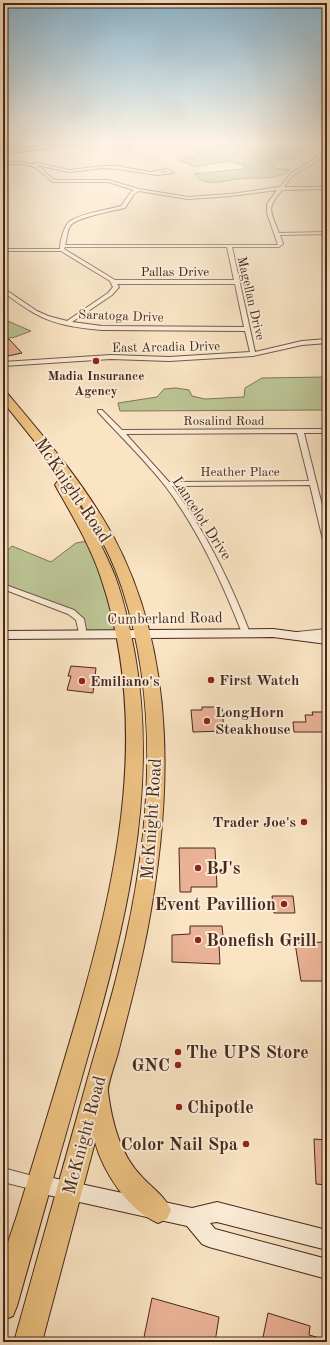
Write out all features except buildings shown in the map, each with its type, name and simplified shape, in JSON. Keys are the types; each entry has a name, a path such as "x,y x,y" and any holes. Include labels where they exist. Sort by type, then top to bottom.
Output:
{"highway":[{"name":"McKnight Road","path":"3,395 75,486 100,524 115,553 128,586 133,635 132,687 135,729 134,780 126,856 121,886 103,965 3,1306"},
{"name":"McKnight Road","path":"3,412 50,471 78,511 93,540 106,571 117,606 133,635 152,685 155,728 156,780 154,828 146,888 138,932 98,1087 28,1342"},
{"path":"98,1087 104,1133 113,1160 128,1183 158,1210"}],"main road":[{"name":"Cumberland Road","path":"3,636 246,633 297,635 325,638"},
{"path":"39,1184 192,1218 217,1212 327,1240"},
{"path":"192,1218 209,1237 327,1269"}],"street":[{"path":"62,248 66,227 71,222 84,217 123,207 125,204"},
{"path":"3,250 277,246 281,244 268,206 270,204"},
{"path":"278,234 327,233"},
{"name":"Magellan Drive","path":"229,246 253,354"},
{"path":"62,248 114,282 116,287 112,293 67,323"},
{"name":"Pallas Drive","path":"114,282 237,282"},
{"name":"Saratoga Drive","path":"3,290 40,315 67,323 102,328 248,329"},
{"name":"East Arcadia Drive","path":"3,364 102,358 169,359 253,354 302,342 327,341"},
{"name":"Lancelot Drive","path":"100,411 121,432 167,484 194,523 215,558 229,588 246,633"},
{"name":"Rosalind Road","path":"121,432 327,431"},
{"path":"300,432 327,540"},
{"name":"Heather Place","path":"167,484 313,483"},
{"path":"3,586 71,612 80,620 83,635"},
{"path":"3,1175 39,1184"}],"green space":[{"path":"3,319 31,331 15,337 3,339"},
{"path":"327,377 327,410 120,411 118,403 157,397 164,389 176,388 189,390 192,396 205,399 244,397 245,388 262,378"},
{"path":"93,540 124,635 83,635 77,617 3,586 3,554 12,546 51,562 76,543"}],"place":[{"name":"Madia Insurance Agency","path":"96,361"},
{"name":"First Watch","path":"211,680"},
{"name":"Emiliano's","path":"82,681"},
{"name":"LongHorn Steakhouse","path":"207,721"},
{"name":"Trader Joe's","path":"304,822"},
{"name":"BJ's","path":"198,868"},
{"name":"Event Pavillion","path":"284,904"},
{"name":"Bonefish Grill","path":"198,940"},
{"name":"The UPS Store","path":"178,1052"},
{"name":"GNC","path":"178,1065"},
{"name":"Chipotle","path":"179,1107"},
{"name":"Color Nail Spa","path":"246,1144"}]}
